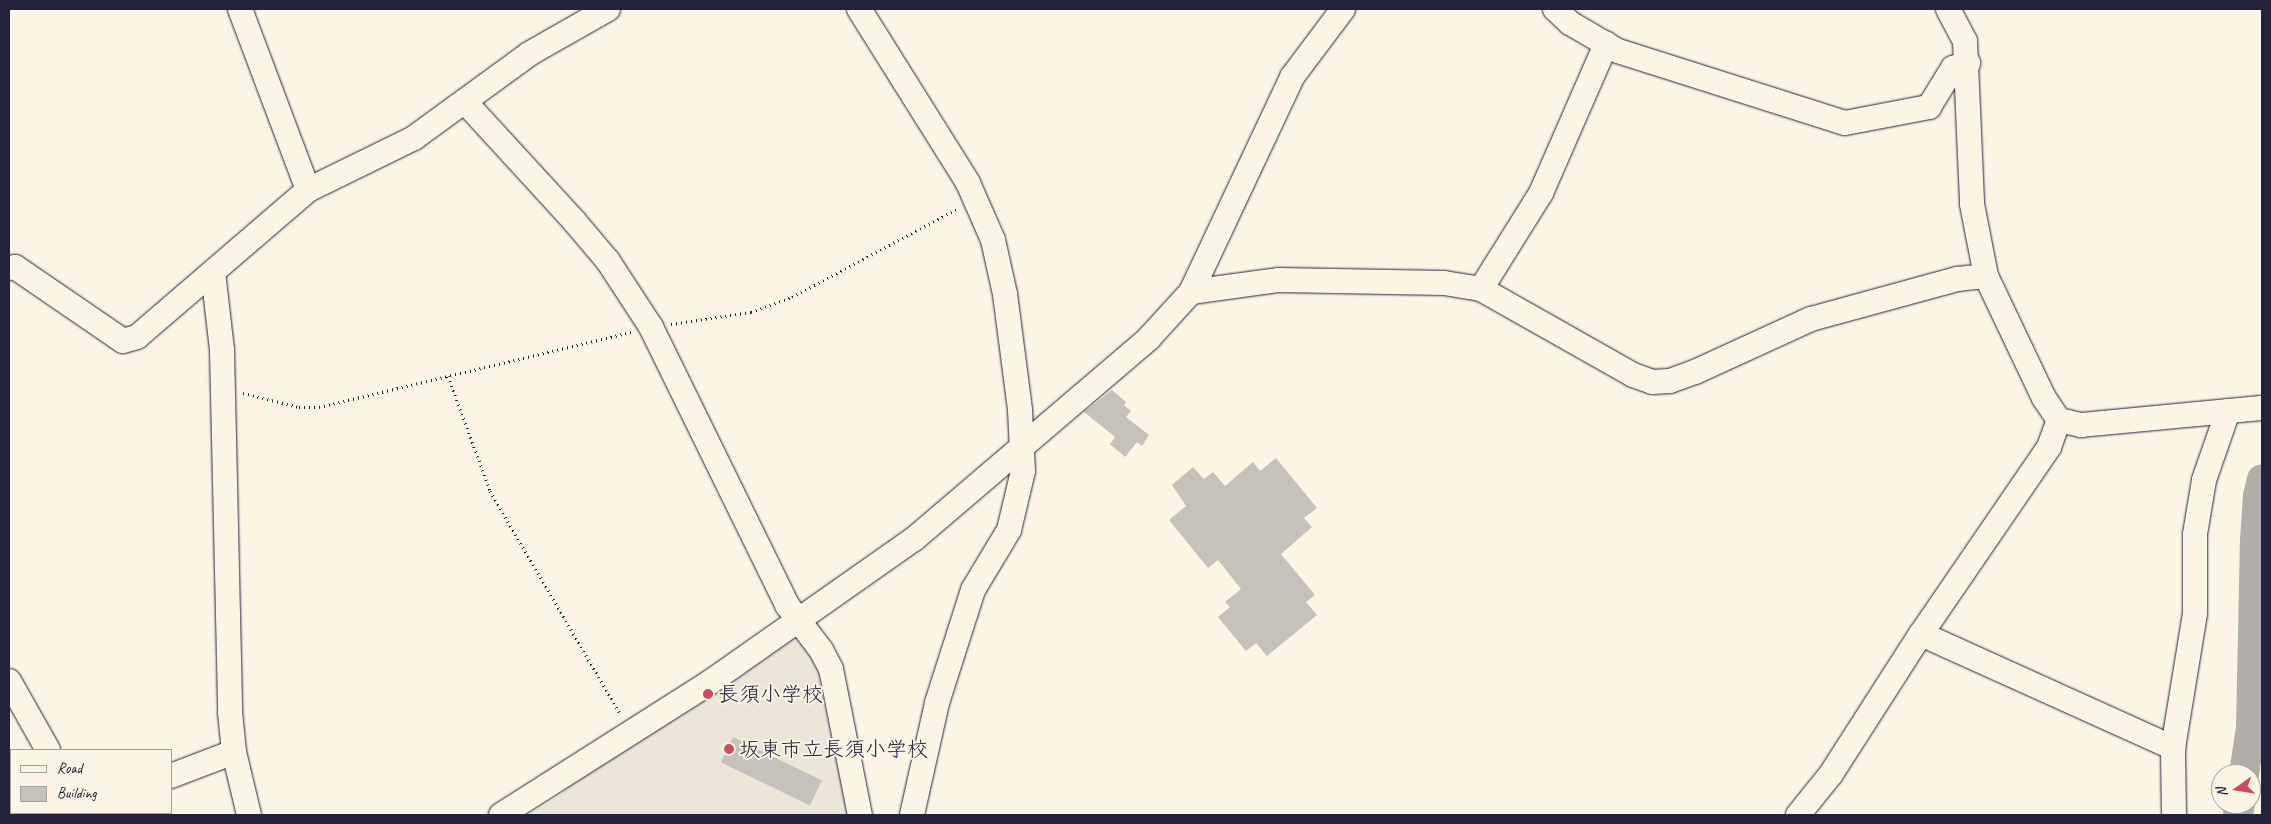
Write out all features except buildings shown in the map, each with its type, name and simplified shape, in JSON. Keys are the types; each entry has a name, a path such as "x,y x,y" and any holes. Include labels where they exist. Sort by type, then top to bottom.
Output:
{"street":[{"path":"240,9 308,190"},
{"path":"9,268 15,266 123,341 137,337 308,190 414,138 466,103 529,54 608,9"},
{"path":"859,9 933,125 975,199 993,240 1004,294 1020,410 1024,470 1008,530 973,590 937,703 912,815"},
{"path":"501,815 631,732 798,621 914,539 1113,371 1191,292 1292,77 1343,9"},
{"path":"1555,9 1570,22 1606,44 1682,73 1845,123 1929,107 1953,68 1968,63"},
{"path":"1948,9 1965,41 1968,63 1972,204 1986,276 2044,398 2059,420 2081,425 2262,408"},
{"path":"1482,289 1542,192 1606,44"},
{"path":"466,103 575,222 608,262 651,327 718,470 787,605 831,669 860,815"},
{"path":"213,272 222,350 234,752 249,815"},
{"path":"1191,292 1279,280 1360,284 1444,283 1482,289 1633,375 1652,382 1670,381 1695,372 1811,319 1957,279 1986,276"},
{"path":"2174,815 2173,748 2195,613 2195,534 2204,480 2228,411"},
{"path":"1798,815 1831,774 1921,634 2049,447 2059,420"},
{"path":"1921,634 2173,748"},
{"path":"9,681 47,749"},
{"path":"172,776 234,752"}],"path":[{"path":"223,387 299,407 319,407 651,327 751,312 792,297 975,199"},
{"path":"448,376 490,491 631,732"}],"shaded area":[{"name":"坂東市立長須小学校","path":"792,635 803,637 822,675 852,815 528,815 563,793 568,784"}],"waterway":[{"path":"2246,764 2251,728 2255,541 2258,496 2262,479"}],"place":[{"name":"長須小学校","path":"708,694"},
{"name":"坂東市立長須小学校","path":"729,749"}]}
